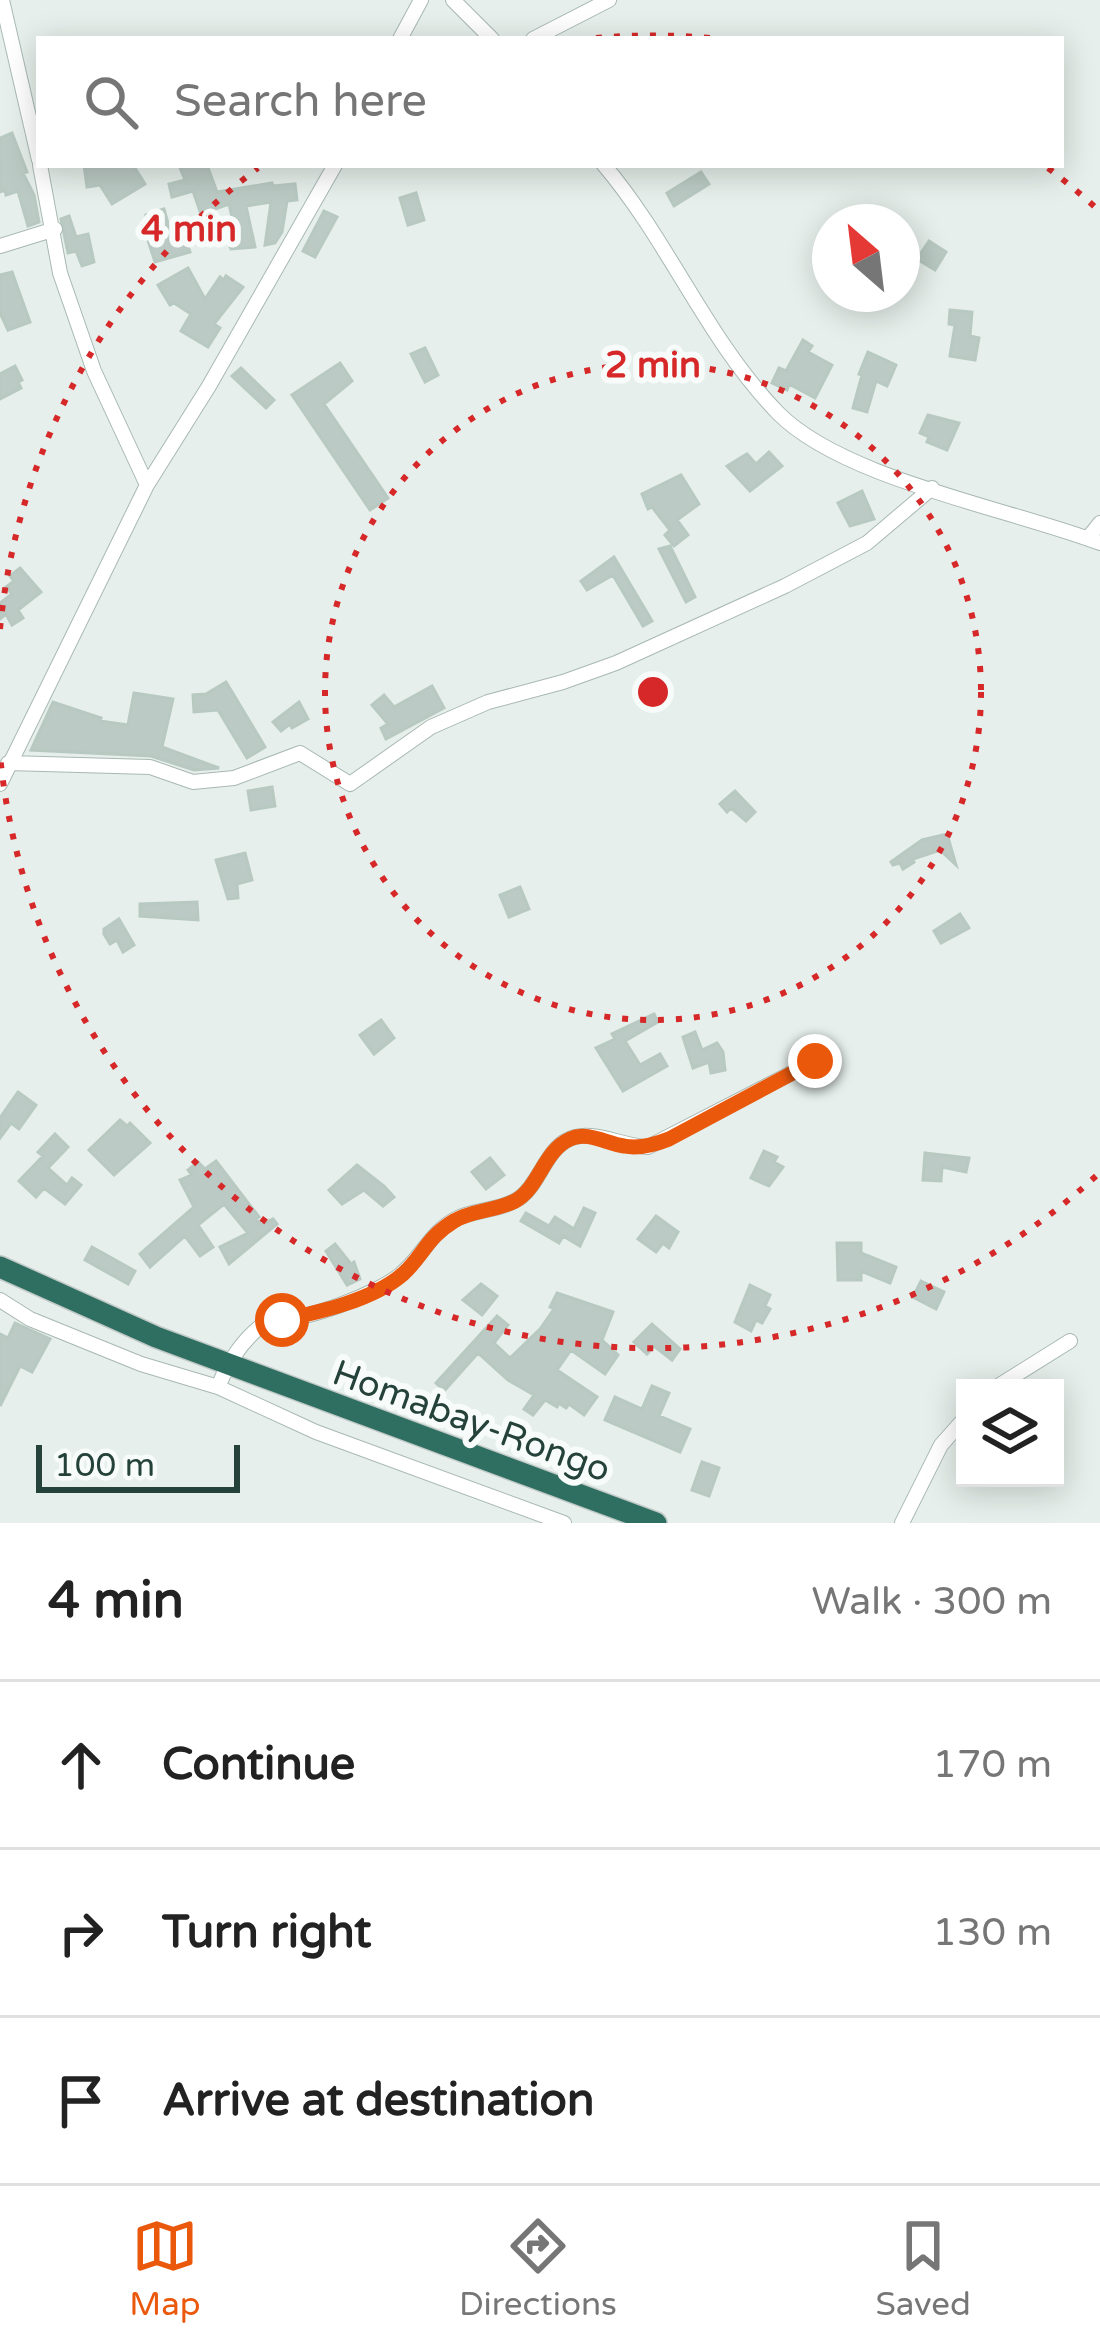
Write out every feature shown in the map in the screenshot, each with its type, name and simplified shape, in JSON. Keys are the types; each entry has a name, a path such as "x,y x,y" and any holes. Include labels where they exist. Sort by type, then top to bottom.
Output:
{"highway":[{"name":"Homabay-Rongo","path":"0,1267 227,1364 656,1523"}],"street":[{"path":"2,0 36,146"},
{"path":"402,36 421,0"},
{"path":"453,0 489,36"},
{"path":"539,36 609,0"},
{"path":"41,168 60,273 94,371 147,485"},
{"path":"0,784 147,485 332,168"},
{"path":"606,168 639,208 734,362 780,415 809,438 846,457 932,488 1094,540 1100,523"},
{"path":"0,246 55,229"},
{"path":"8,763 150,767 193,782 234,778 299,753 350,784 431,727 488,702 616,662 785,586 867,543 932,488"},
{"path":"218,1387 227,1364 260,1326 272,1318 316,1313 390,1283 405,1272 431,1236 460,1217 516,1200 560,1145 574,1137 648,1147 815,1061"},
{"path":"0,1300 30,1319 141,1364 218,1387 316,1432 564,1523"},
{"path":"1009,1379 1070,1341"},
{"path":"902,1523 941,1445 956,1428"},
{"path":"517,1504 527,1475"}],"building":[{"path":"12,133 39,222 28,226 18,191 0,192 0,138"},
{"path":"84,168 135,168 145,184 112,204 100,185 87,187"},
{"path":"180,168 208,168 217,192 295,184 297,200 287,201 282,232 275,243 265,245 271,202 246,206 255,247 231,249 224,233 235,231 229,204 201,214 193,191 172,197 169,184 185,180"},
{"path":"701,172 709,184 674,206 667,193"},
{"path":"416,193 424,220 408,225 400,198"},
{"path":"164,209 169,227 209,217 215,239 155,262 146,215"},
{"path":"324,211 337,217 315,257 303,251"},
{"path":"69,216 76,237 88,234 94,262 82,266 76,251 68,253 61,219"},
{"path":"929,241 946,252 935,270 920,261"},
{"path":"188,268 205,299 220,277 243,287 214,324 220,328 208,347 181,331 191,314 170,305 158,285"},
{"path":"12,272 30,322 8,330 0,313 0,275"},
{"path":"950,310 972,312 970,336 979,338 975,360 950,356 955,325 949,324"},
{"path":"803,340 812,346 808,352 832,365 815,398 789,384 787,390 772,383 779,368 786,371"},
{"path":"425,348 438,375 425,382 411,354"},
{"path":"868,352 896,365 887,386 876,381 867,412 853,408"},
{"path":"340,363 352,381 324,404 388,498 370,510 292,395"},
{"path":"15,366 21,388 0,399 0,374"},
{"path":"241,368 274,400 266,408 232,376"},
{"path":"928,415 959,423 947,450 927,442 929,437 920,433"},
{"path":"769,452 782,466 750,491 727,466 747,454 756,464"},
{"path":"681,475 699,504 677,520 688,535 674,546 665,535 670,530 652,507 648,509 642,494"},
{"path":"862,491 874,519 850,526 838,503"},
{"path":"670,546 695,597 686,602 659,549"},
{"path":"614,557 652,621 643,626 613,575 587,590 581,581"},
{"path":"20,568 41,592 18,610 23,618 12,625 6,614 0,619 0,603 12,594 6,587"},
{"path":"226,682 265,747 247,758 218,710 194,712 193,695 206,694"},
{"path":"432,686 444,708 386,739 381,728 388,724 372,705 384,695 394,707"},
{"path":"134,693 173,699 162,747 219,768 194,770 151,756 31,750 53,702 100,721 128,725"},
{"path":"299,702 308,719 281,731 273,722"},
{"path":"272,787 275,806 251,810 248,791"},
{"path":"735,791 755,812 746,821 720,804"},
{"path":"947,834 956,865 940,850 913,859 903,869 900,863 891,862 922,840"},
{"path":"245,853 252,880 237,884 238,898 228,899 216,860"},
{"path":"520,887 529,909 509,917 500,895"},
{"path":"197,902 198,920 140,916 140,904"},
{"path":"960,914 969,928 941,943 934,931"},
{"path":"119,919 134,945 123,952 117,940 110,944 104,934"},
{"path":"654,1014 658,1022 625,1041 640,1065 660,1054 667,1066 623,1091 596,1048 615,1039 612,1034"},
{"path":"381,1020 394,1038 374,1054 360,1035"},
{"path":"695,1032 702,1050 717,1043 725,1070 711,1073 709,1062 693,1068 683,1037"},
{"path":"18,1092 36,1105 19,1129 11,1123 0,1138 0,1118"},
{"path":"120,1120 127,1126 130,1123 150,1143 114,1175 89,1150"},
{"path":"55,1134 68,1147 48,1168 67,1185 72,1178 81,1185 65,1204 44,1188 36,1197 19,1181 43,1156 38,1152"},
{"path":"764,1151 777,1157 774,1162 783,1167 769,1186 751,1178"},
{"path":"925,1153 969,1158 966,1172 942,1167 941,1181 923,1180"},
{"path":"490,1158 504,1175 486,1189 472,1172"},
{"path":"216,1161 261,1225 273,1219 277,1224 229,1264 220,1247 248,1233 224,1204 198,1225 213,1247 200,1256 185,1236 150,1267 140,1254 194,1207 180,1180 192,1175 188,1170 198,1162 205,1169"},
{"path":"357,1165 394,1197 383,1206 364,1190 342,1204 329,1190"},
{"path":"584,1208 595,1213 580,1246 563,1236 559,1243 521,1221 526,1213 549,1226 555,1217 574,1229"},
{"path":"656,1216 678,1232 669,1248 663,1243 656,1252 638,1239"},
{"path":"837,1243 861,1243 861,1253 896,1267 890,1283 861,1271 861,1280 838,1280"},
{"path":"335,1244 354,1262 360,1279 347,1285 326,1251"},
{"path":"92,1247 135,1271 128,1284 85,1260"},
{"path":"921,1281 944,1292 936,1309 913,1297"},
{"path":"481,1284 497,1296 482,1315 463,1300"},
{"path":"750,1285 770,1295 765,1306 770,1309 751,1331 735,1322"},
{"path":"557,1293 613,1312 602,1340 618,1355 605,1374 571,1350 557,1370 597,1397 584,1415 569,1404 557,1407 545,1400 533,1415 524,1409 534,1395 508,1380 478,1353 444,1391 436,1383 497,1316 508,1325 494,1343 510,1358 540,1329 554,1309 550,1307"},
{"path":"15,1323 50,1339 32,1372 20,1366 0,1406 0,1334 8,1338"},
{"path":"652,1324 680,1349 672,1360 654,1346 647,1354 634,1342"},
{"path":"652,1386 669,1393 659,1416 690,1429 680,1452 605,1420 615,1397 642,1409"},
{"path":"702,1462 719,1468 709,1496 692,1490"}],"route":[{"path":"282,1320 316,1313 390,1283 405,1272 431,1236 460,1217 516,1200 560,1145 574,1137 648,1147 815,1061"}]}
